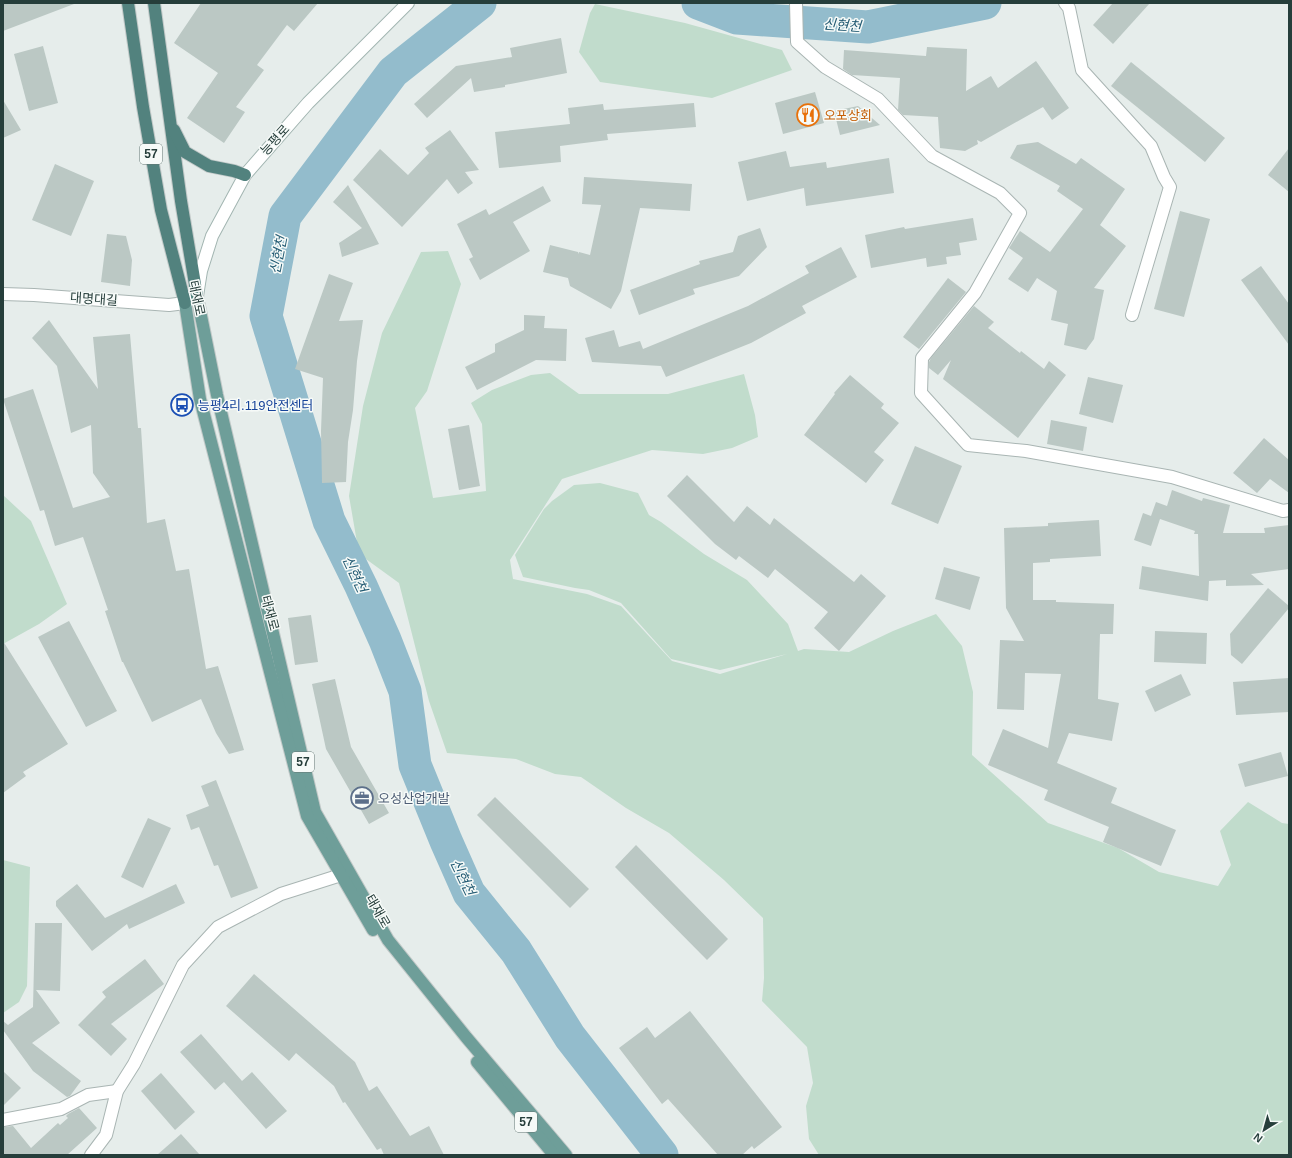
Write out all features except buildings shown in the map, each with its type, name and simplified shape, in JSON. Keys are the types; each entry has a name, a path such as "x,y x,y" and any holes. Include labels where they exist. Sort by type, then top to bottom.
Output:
{"highway":[{"name":"태재로","path":"128,3 143,107 161,210 185,303"},
{"name":"태재로","path":"154,3 188,246 197,296"},
{"path":"170,121 185,152 209,166 234,171 245,175"}],"main road":[{"name":"태재로","path":"197,296 217,395 315,812 388,940 466,1037 566,1155"},
{"name":"태재로","path":"185,303 200,398 307,816 380,944 554,1155"}],"street":[{"name":"능평로","path":"197,296 201,271 212,236 245,175 308,104 408,3"},
{"path":"796,3 797,42 825,68 878,99 932,156 1000,193 1020,213 975,293 922,358 921,393 968,445 1026,451 1172,477 1283,511 1289,510"},
{"path":"1067,5 1082,70 1151,146 1164,178 1170,187 1132,316"},
{"name":"대명대길","path":"3,294 169,305 185,303"},
{"path":"185,303 197,296"},
{"path":"91,1155 106,1134 117,1091 134,1064 183,965 218,927 281,894 341,875"},
{"path":"3,1120 61,1109 88,1095 117,1091"}],"green space":[{"path":"595,4 685,23 782,50 792,70 712,98 600,82 579,52 590,13"},
{"path":"448,251 461,284 427,391 415,408 433,498 486,491 482,424 471,403 492,390 531,375 550,373 579,394 668,394 744,374 755,415 758,437 732,448 703,454 652,450 562,479 510,560 513,579 587,594 621,606 672,661 720,674 787,654 720,670 671,659 621,603 589,590 523,577 515,555 544,509 552,501 574,485 600,483 638,493 649,515 661,522 704,554 747,580 788,624 798,651 804,649 849,652 893,631 936,614 962,646 973,692 972,755 1048,823 1118,848 1159,872 1218,886 1231,865 1220,831 1248,802 1282,823 1289,824 1289,1155 819,1155 809,1139 806,1106 813,1083 807,1047 762,1001 764,978 763,918 724,880 669,833 626,808 581,777 555,774 516,759 447,753 429,701 399,583 359,554 349,496 363,406 382,333 421,252"},
{"path":"3,495 31,521 67,604 39,624 3,644"},
{"path":"3,860 30,867 27,986 19,1002 3,1013"}],"waterway":[{"name":"신현천","path":"480,3 393,72 285,216 266,316 329,521 361,586 385,640 405,691 415,765 469,893 516,951 570,1037 662,1155"},
{"name":"신현천","path":"698,3 737,18 868,27 985,3"}],"place":[{"name":"오포상회","path":"808,115"},
{"name":"능평4리.119안전센터","path":"182,405"},
{"name":"오성산업개발","path":"362,798"}]}
